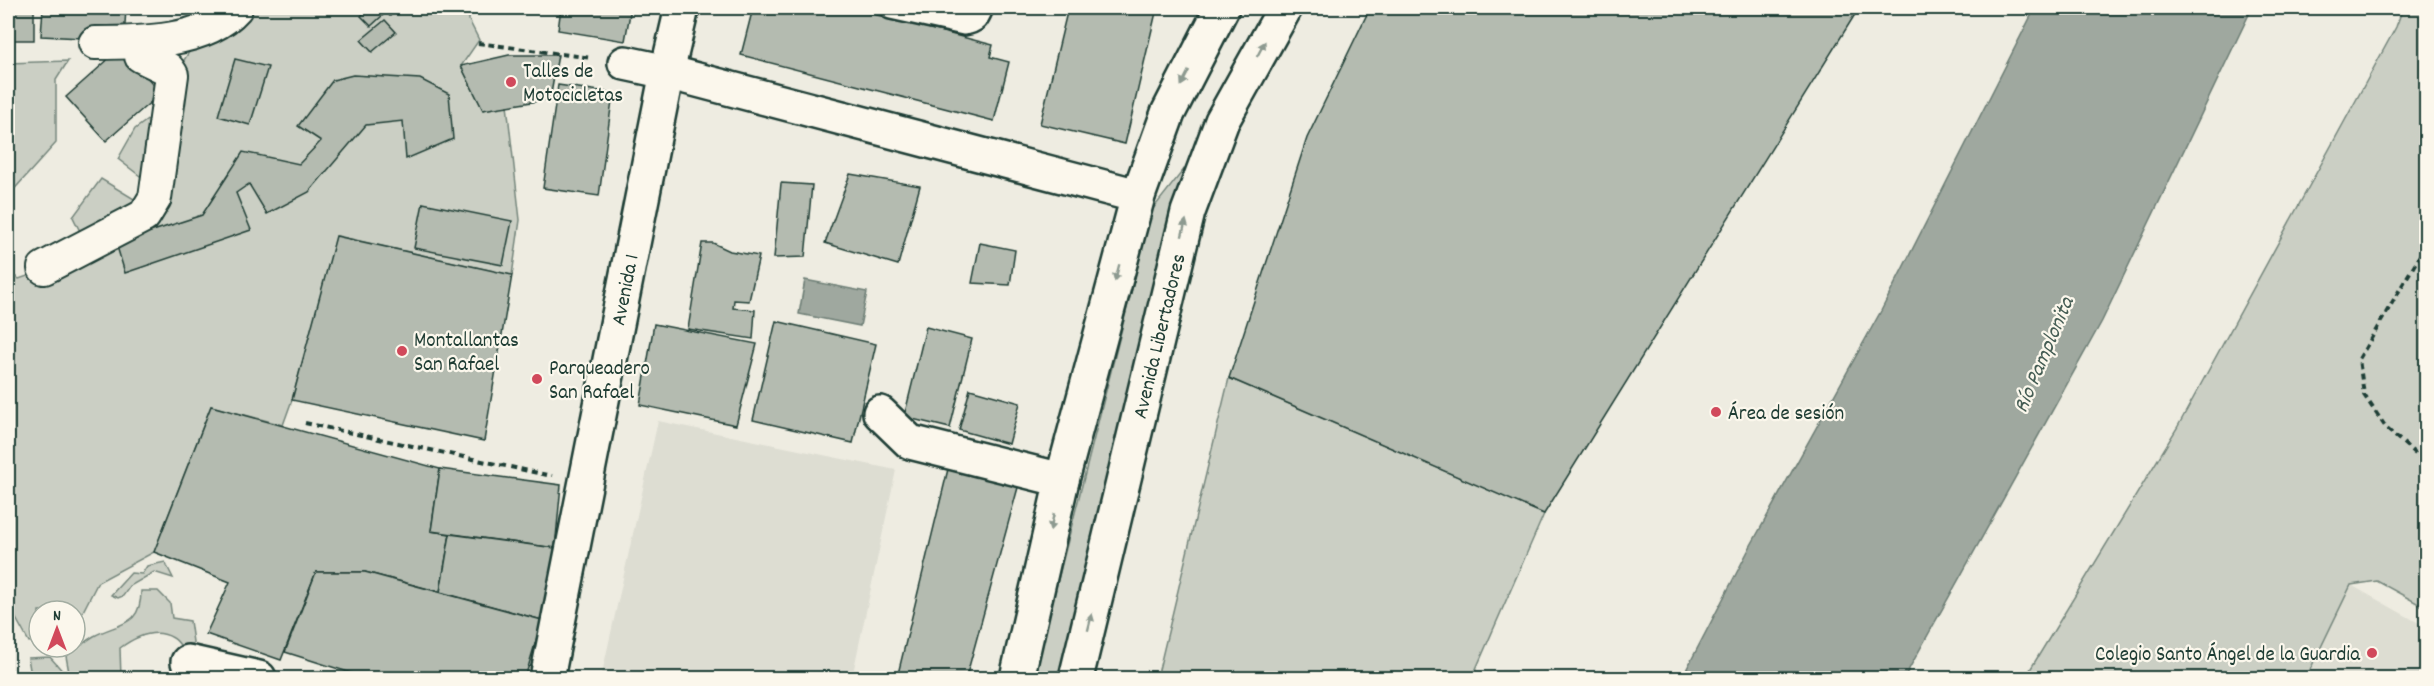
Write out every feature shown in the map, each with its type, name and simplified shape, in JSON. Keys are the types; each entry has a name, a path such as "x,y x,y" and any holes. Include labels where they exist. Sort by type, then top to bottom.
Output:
{"street":[{"path":"95,43 141,43 203,30 229,15 236,8"},
{"name":"Avenida 1","path":"547,678 667,72 682,8"},
{"path":"1017,678 1062,480 1138,196 1168,113 1222,8"},
{"name":"Avenida Libertadores","path":"1076,678 1188,212 1222,121 1285,8"},
{"path":"45,268 144,216 150,209 154,198 172,75 168,69 141,56 141,43"},
{"path":"625,63 667,72 1138,196"},
{"path":"880,413 910,442 1062,480"},
{"path":"188,662 259,678"}],"lane":[{"path":"891,8 964,24 974,23 979,18 982,8"}],"path":[{"path":"478,43 625,63"},
{"path":"2427,245 2359,359 2364,395 2387,429 2427,464"},
{"path":"304,423 585,484"}],"shaded area":[{"path":"216,8 469,8 469,20 479,40 461,66 483,110 507,105 520,220 512,275 337,236 283,425 211,406 154,552 98,582 87,604 87,599 27,599 27,638 8,604 8,272 19,279 91,254 73,217 101,179 139,202 153,186 118,159 135,129 176,99 181,65"},
{"path":"2403,8 2426,8 2426,608 2377,581 2351,585 2306,678 2025,678 2177,428 2396,27"},
{"path":"68,61 56,80 56,143 8,196 8,63"},
{"path":"1218,126 1070,678 1033,678 1152,210"},
{"path":"1229,378 1544,514 1472,678 1157,678"},
{"path":"658,421 896,470 852,678 601,678"},
{"path":"165,562 173,578 154,572 130,586 123,596 118,598 111,595 131,573 142,574 147,566"},
{"name":"Colegio Santo Ángel de la Guardia","path":"2351,585 2426,627 2426,678 2306,678"},
{"path":"141,591 158,591 170,603 172,618 190,621 193,642 190,654 166,635 152,633 132,640 120,648 121,678 70,678 67,659 87,659 87,641 127,622 133,617 140,603"},
{"path":"28,659 52,659 67,676 66,678 23,678 31,675"}],"water":[{"name":"Río Pamplonita","path":"2035,8 2252,8 2102,321 1904,678 1682,678 1750,547 1881,311"},
{"path":"805,280 867,292 860,326 799,314"}],"building":[{"path":"8,8 34,8 34,40 8,40"},
{"path":"43,8 126,8 124,40 41,36"},
{"path":"168,8 200,8 200,13"},
{"path":"369,8 375,8 383,15 371,26 361,16"},
{"path":"380,8 398,8 390,16"},
{"path":"561,8 631,8 625,41 558,30"},
{"path":"753,8 850,8 993,45 990,57 1009,62 994,121 741,55"},
{"path":"1068,8 1157,8 1125,144 1040,124"},
{"path":"1370,8 1859,8 1544,514 1229,378 1307,138"},
{"path":"385,20 396,32 372,52 361,40"},
{"path":"121,48 161,93 106,141 66,97"},
{"name":"Talles de Motocicletas","path":"509,55 558,55 550,99 483,110 461,66"},
{"path":"235,59 268,67 250,125 218,116"},
{"path":"353,75 420,79 449,94 453,139 406,159 403,121 366,125 309,192 267,214 249,184 236,193 251,230 125,273 116,243 202,215 243,152 299,164 321,141 298,126 333,80"},
{"path":"558,85 613,93 599,196 543,188"},
{"path":"850,174 920,186 898,265 825,243"},
{"path":"781,183 812,185 805,257 774,258"},
{"path":"423,203 512,221 503,265 414,248"},
{"name":"Montallantas San Rafael","path":"336,236 512,275 484,441 292,400"},
{"path":"702,243 713,243 730,251 759,256 749,301 734,300 733,308 755,310 753,339 688,329"},
{"path":"980,243 1015,250 1010,285 972,283"},
{"path":"776,321 876,344 853,443 753,420"},
{"path":"654,324 757,344 736,425 640,405"},
{"path":"926,327 972,339 950,428 904,417"},
{"path":"970,389 1020,403 1009,444 959,430"},
{"path":"211,406 440,469 431,531 450,534 440,592 365,572 316,572 281,660 206,634 230,582 154,552"},
{"path":"949,465 1020,480 966,678 897,678"},
{"path":"440,469 561,485 555,548 431,531"},
{"path":"450,534 555,548 542,620 440,592"},
{"path":"316,572 365,572 542,620 525,678 367,678 285,652"}],"place":[{"name":"Talles de Motocicletas","path":"511,82"},
{"name":"Montallantas San Rafael","path":"402,351"},
{"name":"Parqueadero San Rafael","path":"537,379"},
{"name":"Área de sesión","path":"1716,412"},
{"name":"Colegio Santo Ángel de la Guardia","path":"2372,653"}]}
